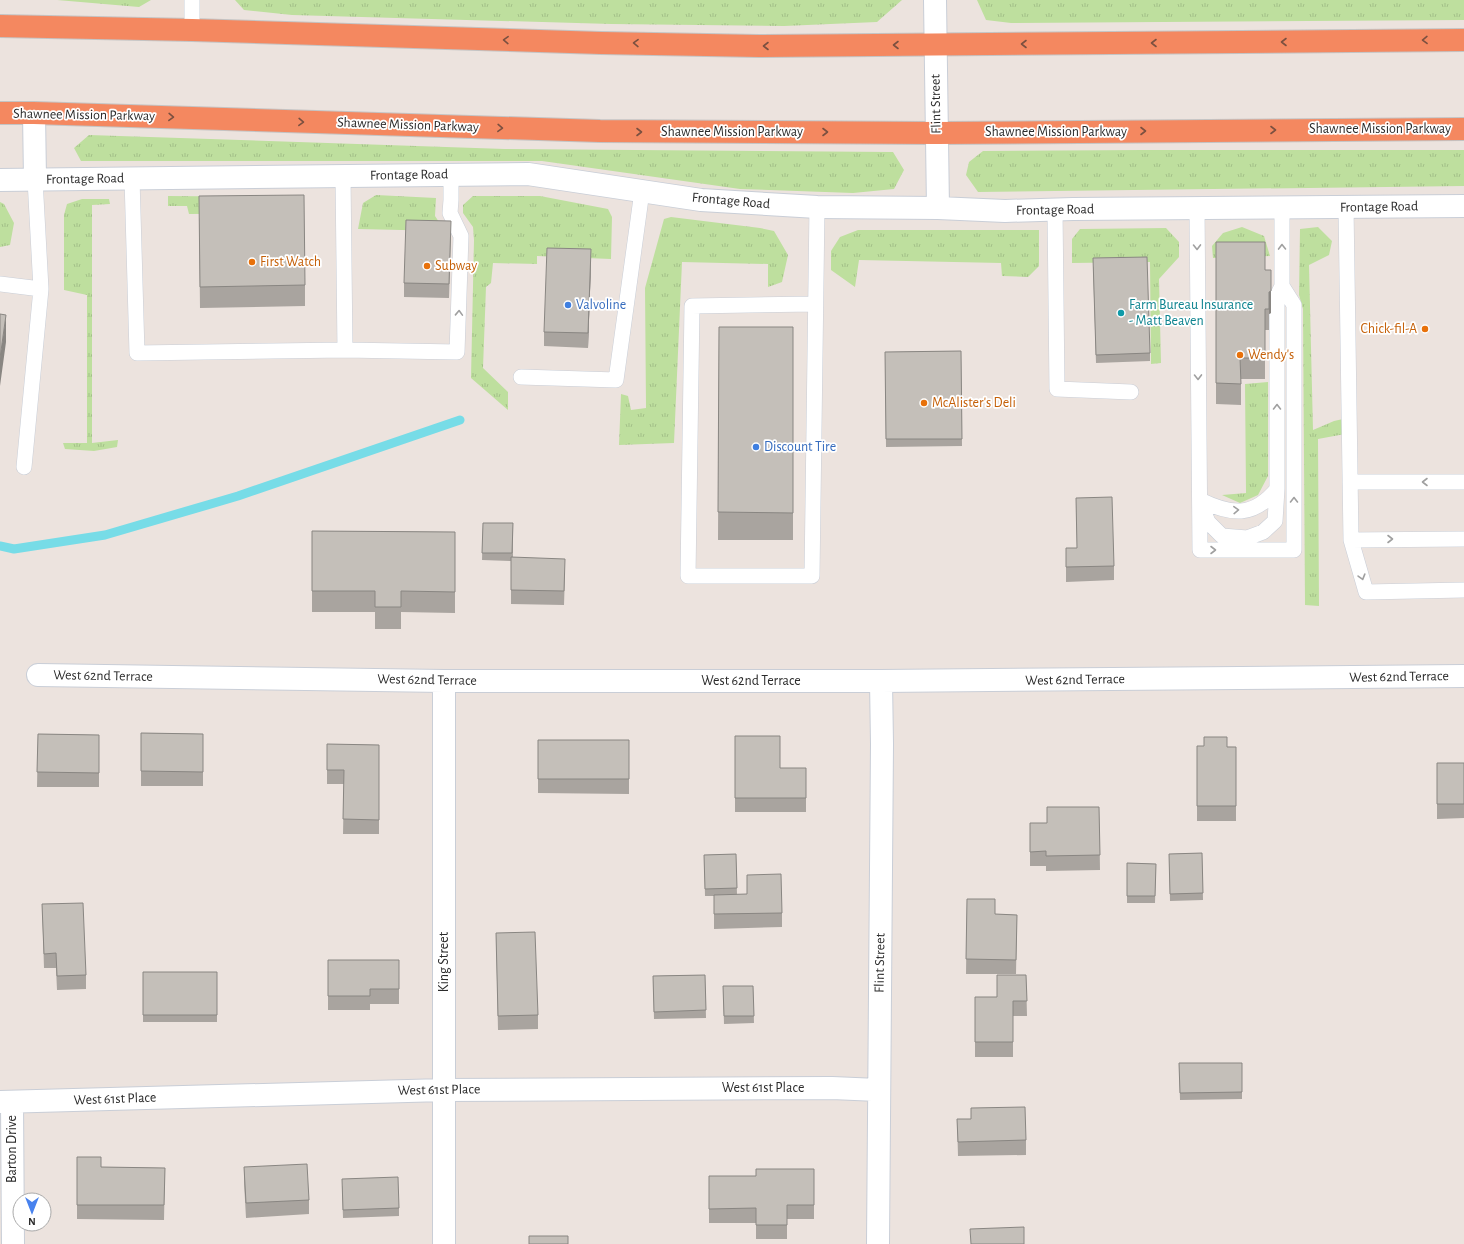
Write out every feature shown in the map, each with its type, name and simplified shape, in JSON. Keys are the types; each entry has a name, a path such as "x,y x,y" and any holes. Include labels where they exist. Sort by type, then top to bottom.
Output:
{"highway":[{"path":"0,26 759,46 1464,40"},
{"name":"Shawnee Mission Parkway","path":"0,113 600,132 936,133 1464,129"}],"street":[{"name":"Flint Street","path":"935,0 938,208"},
{"path":"34,113 35,179"},
{"name":"Frontage Road","path":"0,180 528,174 701,200 817,207 938,208 1005,211 1464,206"},
{"name":"West 62nd Terrace","path":"38,675 444,681 881,682 1464,676"},
{"name":"King Street","path":"444,681 444,1244"},
{"name":"Flint Street","path":"878,1244 878,1090 882,744 881,682"},
{"name":"West 61st Place","path":"6,1102 444,1090 824,1088 878,1090"},
{"name":"Barton Drive","path":"6,1102 12,1244"}],"lane":[{"path":"192,0 192,30"},
{"path":"132,178 137,352 345,350 458,352 461,236 450,213 451,175"},
{"path":"343,176 345,350"},
{"path":"24,467 41,289 35,179"},
{"path":"521,377 616,380 642,191"},
{"path":"816,304 692,306 688,576 812,576 816,304 817,207"},
{"path":"1346,207 1351,540 1366,592 1464,590"},
{"path":"1197,208 1200,550 1294,550 1294,305 1282,286"},
{"path":"1200,500 1208,522 1222,536 1247,538 1263,532 1275,521 1277,489 1278,296 1282,286 1282,208"},
{"path":"1055,210 1057,389 1131,392"},
{"path":"0,284 41,289"},
{"path":"1350,482 1464,482"},
{"path":"1200,500 1217,508 1236,512 1254,508 1270,497 1277,489"},
{"path":"1351,540 1464,539"}],"green space":[{"path":"57,0 151,0 139,7"},
{"path":"235,0 902,0 877,22 784,26 611,24 292,15 244,10"},
{"path":"977,0 1464,0 1464,20 1011,23 986,20"},
{"path":"89,135 505,149 893,152 904,170 894,189 853,193 740,189 542,161 81,161 74,148"},
{"path":"1464,150 1464,186 978,192 966,175 969,162 983,151"},
{"path":"376,195 436,198 435,216 445,231 358,229 363,203"},
{"path":"168,196 304,197 304,213 189,214 187,206 168,206"},
{"path":"473,196 540,196 608,209 612,217 611,259 537,256 537,264 493,263 491,283 486,287 483,368 508,392 508,410 471,378 474,240 473,227 463,213 463,205"},
{"path":"82,199 109,199 110,204 92,205 92,443 118,440 117,447 94,451 65,449 63,443 87,443 87,295 64,290 64,215 67,204"},
{"path":"0,202 4,204 14,223 10,245 0,247"},
{"path":"671,217 774,231 788,255 782,282 768,287 768,264 682,262 674,443 619,445 621,394 628,396 631,410 646,408 645,288 664,219"},
{"path":"1242,227 1264,236 1270,256 1213,258 1212,246 1223,233"},
{"path":"1318,227 1332,241 1329,255 1309,265 1313,430 1334,421 1343,419 1345,434 1318,439 1319,606 1305,605 1303,309 1299,295 1300,229"},
{"path":"1166,228 1179,242 1179,257 1159,279 1161,363 1151,364 1150,262 1072,263 1072,239 1080,229"},
{"path":"858,230 1039,230 1039,266 1028,277 1002,276 1001,263 859,260 855,287 831,270 831,251 840,237"},
{"path":"1268,382 1268,476 1258,495 1240,503 1222,495 1246,493 1245,384"}],"building":[{"name":"First Watch","path":"304,195 305,285 200,287 199,196"},
{"name":"Subway","path":"406,220 451,221 449,284 404,283"},
{"name":"Wendy's","path":"1216,242 1265,242 1265,270 1271,270 1269,309 1265,309 1265,358 1240,358 1241,384 1216,383"},
{"name":"Valvoline","path":"547,248 591,249 588,333 544,332"},
{"name":"Farm Bureau Insurance - Matt Beaven","path":"1147,257 1150,353 1096,355 1093,258"},
{"path":"0,314 6,315 0,358"},
{"name":"Discount Tire","path":"719,327 793,327 793,513 718,512"},
{"name":"McAlister's Deli","path":"961,351 962,439 886,439 885,352"},
{"path":"1112,497 1114,566 1066,567 1066,548 1077,548 1076,498"},
{"path":"483,523 513,523 512,553 482,553"},
{"path":"312,531 455,532 455,592 401,591 401,607 375,607 375,591 312,591"},
{"path":"511,557 565,559 564,591 511,590"},
{"path":"141,733 203,734 203,772 141,771"},
{"path":"38,734 99,735 99,773 37,772"},
{"path":"735,736 780,736 780,768 806,768 806,798 735,798"},
{"path":"1204,737 1227,737 1227,747 1236,747 1236,806 1197,806 1197,746 1204,746"},
{"path":"538,740 629,740 629,779 538,779"},
{"path":"327,744 379,745 379,820 343,819 344,770 327,770"},
{"path":"1437,763 1464,763 1464,804 1437,804"},
{"path":"1047,807 1099,807 1100,855 1046,856 1046,851 1030,852 1030,823 1047,823"},
{"path":"1202,853 1203,893 1170,894 1169,854"},
{"path":"736,854 737,888 705,889 704,855"},
{"path":"1127,863 1156,864 1155,896 1127,896"},
{"path":"781,874 782,913 714,914 714,895 747,894 747,875"},
{"path":"967,899 995,899 995,914 1017,915 1016,960 966,959"},
{"path":"83,903 86,975 57,976 56,953 44,954 42,904"},
{"path":"535,932 538,1015 498,1016 496,933"},
{"path":"328,960 399,960 399,989 370,989 370,996 328,996"},
{"path":"143,972 217,972 217,1015 143,1015"},
{"path":"705,975 706,1010 654,1012 653,976"},
{"path":"997,975 1026,975 1027,1001 1013,1001 1013,1042 975,1042 975,997 997,997"},
{"path":"723,986 753,986 754,1016 724,1016"},
{"path":"1179,1063 1242,1063 1242,1092 1180,1093"},
{"path":"1025,1107 1026,1140 958,1142 957,1119 971,1119 971,1108"},
{"path":"77,1157 101,1157 101,1167 165,1168 164,1205 77,1205"},
{"path":"307,1164 309,1200 246,1203 244,1167"},
{"path":"756,1169 814,1169 814,1205 787,1205 787,1225 756,1225 756,1208 709,1209 709,1176 756,1176"},
{"path":"398,1177 399,1208 343,1210 342,1179"},
{"path":"1024,1227 1024,1244 971,1244 970,1229"},
{"path":"529,1236 568,1236 568,1244 529,1244"}],"waterway":[{"path":"0,546 14,549 105,535 238,496 460,420"}],"place":[{"name":"First Watch","path":"252,262"},
{"name":"Subway","path":"427,266"},
{"name":"Valvoline","path":"568,305"},
{"name":"Farm Bureau Insurance - Matt Beaven","path":"1121,313"},
{"name":"Chick-fil-A","path":"1425,329"},
{"name":"Wendy's","path":"1240,355"},
{"name":"McAlister's Deli","path":"924,403"},
{"name":"Discount Tire","path":"756,447"}]}
